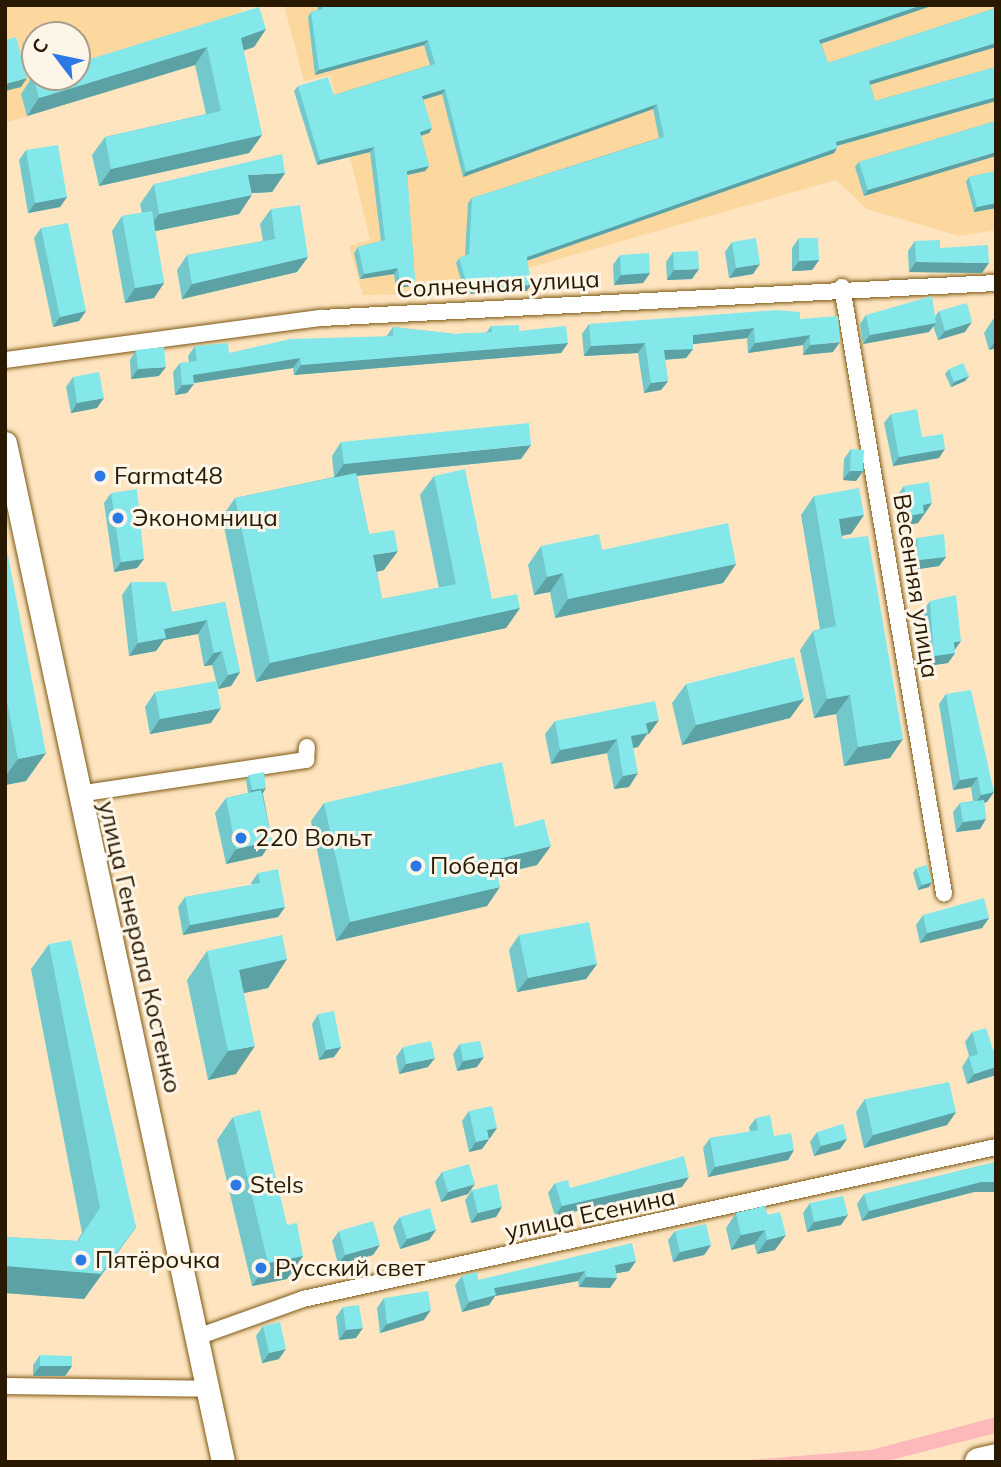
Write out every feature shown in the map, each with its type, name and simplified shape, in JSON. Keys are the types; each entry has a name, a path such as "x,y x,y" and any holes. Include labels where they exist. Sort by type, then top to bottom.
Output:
{"highway":[{"path":"979,1462 996,1458"}],"main road":[{"name":"улица Генерала Костенко","path":"5,443 223,1462"}],"street":[{"name":"Солнечная улица","path":"5,360 321,318 842,287 996,283"},
{"name":"Весенняя улица","path":"842,287 944,893"},
{"path":"78,794 306,760 307,747"},
{"name":"улица Есенина","path":"197,1337 303,1299 996,1147"},
{"path":"5,1386 208,1389"}],"shaded area":[{"path":"5,5 240,5 254,47 5,123"},
{"path":"284,5 996,5 996,230 959,236 867,209 836,180 436,294 363,295 349,246 370,240 330,75 304,81"},
{"path":"996,1417 996,1433 883,1462 726,1462 871,1450"}],"building":[{"path":"322,5 922,5 819,40 828,63 996,8 996,43 869,81 875,101 996,67 996,97 836,142 837,148 527,257 531,285 468,289 459,258 469,254 472,198 664,137 657,104 466,172 445,89 422,96 432,128 420,132 429,166 407,171 415,281 400,283 398,268 364,274 358,247 385,240 374,147 320,160 298,86 328,77 334,95 435,64 428,40 319,70 311,12 323,9"},
{"path":"259,7 266,29 241,38 262,135 111,169 105,137 221,111 207,47 91,82 91,59"},
{"path":"16,37 21,56 21,80 5,84 5,40"},
{"path":"37,91 62,91 39,98"},
{"path":"996,121 996,152 868,190 859,162"},
{"path":"58,145 67,197 35,203 26,150"},
{"path":"282,154 285,173 248,175 252,195 159,214 154,184"},
{"path":"996,171 996,203 977,207 969,177"},
{"path":"300,205 308,257 192,284 187,255 275,239 271,209"},
{"path":"152,211 164,283 135,288 122,216"},
{"path":"68,223 86,311 60,317 41,228"},
{"path":"756,238 760,264 736,268 732,242"},
{"path":"799,238 818,238 819,260 799,261"},
{"path":"940,240 940,248 988,245 989,263 916,262 915,241"},
{"path":"698,251 699,269 674,270 673,252"},
{"path":"649,253 650,273 621,275 620,255"},
{"path":"932,296 936,323 870,335 866,315"},
{"path":"967,303 972,322 945,331 939,311"},
{"path":"777,310 800,312 800,319 838,316 840,342 810,345 810,335 755,343 754,328 693,335 693,349 664,350 668,381 651,383 645,343 591,346 589,324"},
{"path":"519,325 519,331 566,326 568,343 301,365 300,358 193,375 194,384 182,385 180,363 197,361 195,346 228,343 229,353 290,339 393,336 393,327 455,334 492,332 491,326"},
{"path":"164,347 166,367 138,369 136,350"},
{"path":"963,363 969,376 954,382 949,369"},
{"path":"99,372 104,398 77,403 73,377"},
{"path":"917,409 922,437 943,434 945,449 899,457 891,414"},
{"path":"529,423 531,445 344,464 341,442"},
{"path":"851,449 864,450 863,471 850,471"},
{"path":"465,469 492,599 517,594 520,608 270,663 235,498 356,473 369,534 394,530 398,551 373,555 382,599 456,584 434,476"},
{"path":"929,482 932,503 923,505 924,513 909,516 904,486"},
{"path":"859,488 864,515 839,519 842,539 868,536 903,739 858,747 850,695 827,699 813,631 836,626 814,496"},
{"path":"137,489 144,559 121,562 111,493"},
{"path":"728,523 736,564 568,599 563,573 547,577 541,546 599,534 602,550"},
{"path":"944,534 946,557 919,560 917,538"},
{"path":"5,540 46,753 18,759 5,691"},
{"path":"131,582 166,582 172,612 225,602 240,672 228,675 222,651 214,653 207,620 164,629 166,638 138,643"},
{"path":"956,595 961,641 954,642 955,653 934,656 930,601"},
{"path":"794,657 804,699 696,725 686,684"},
{"path":"216,681 221,708 160,719 155,692"},
{"path":"971,690 994,792 981,795 978,777 960,780 946,694"},
{"path":"655,701 659,720 646,723 648,733 631,736 638,773 623,776 617,739 560,750 555,721"},
{"path":"502,762 515,827 544,819 551,846 494,860 500,887 350,922 324,803"},
{"path":"264,772 266,788 252,790 249,775"},
{"path":"261,790 272,841 236,849 226,798"},
{"path":"984,800 986,819 963,822 960,803"},
{"path":"927,865 932,882 922,885 916,868"},
{"path":"278,869 285,907 190,925 185,897 260,883 258,873"},
{"path":"984,898 989,918 927,933 923,915"},
{"path":"589,922 597,964 528,978 519,935"},
{"path":"282,935 287,959 239,970 255,1046 228,1051 207,951"},
{"path":"71,940 136,1227 101,1274 5,1266 5,1237 78,1241 100,1208 49,944"},
{"path":"334,1011 341,1047 326,1050 318,1014"},
{"path":"986,1028 993,1050 996,1049 996,1067 974,1074 969,1057 978,1054 972,1032"},
{"path":"431,1041 435,1058 406,1064 403,1047"},
{"path":"480,1041 484,1057 463,1061 460,1044"},
{"path":"949,1082 956,1112 873,1135 865,1099"},
{"path":"492,1106 497,1128 487,1130 489,1139 476,1142 469,1111"},
{"path":"260,1110 287,1225 297,1223 303,1256 268,1263 233,1117"},
{"path":"770,1115 774,1136 791,1133 794,1150 715,1167 710,1138 758,1130 756,1118"},
{"path":"843,1124 847,1139 821,1146 817,1132"},
{"path":"684,1156 689,1177 562,1206 555,1183 568,1180 570,1188"},
{"path":"996,1162 996,1182 981,1182 869,1211 864,1194"},
{"path":"469,1164 475,1184 448,1192 442,1172"},
{"path":"497,1184 502,1207 478,1213 472,1190"},
{"path":"843,1196 848,1215 814,1222 810,1203"},
{"path":"765,1206 767,1215 780,1212 786,1235 767,1240 765,1230 741,1235 736,1213"},
{"path":"430,1208 436,1230 407,1239 400,1217"},
{"path":"373,1221 380,1245 345,1255 339,1231"},
{"path":"706,1224 711,1245 680,1252 675,1231"},
{"path":"632,1243 636,1261 615,1265 617,1278 586,1277 585,1271 494,1288 496,1295 469,1302 462,1276 477,1272 478,1280"},
{"path":"428,1291 431,1310 387,1324 384,1298"},
{"path":"359,1305 363,1328 346,1330 343,1307"},
{"path":"280,1322 286,1349 269,1353 263,1326"},
{"path":"40,1355 72,1356 72,1366 40,1366"}],"place":[{"name":"Farmat48","path":"100,476"},
{"name":"Экономница","path":"118,518"},
{"name":"220 Вольт","path":"241,838"},
{"name":"Победа","path":"416,866"},
{"name":"Stels","path":"236,1185"},
{"name":"Пятёрочка","path":"81,1260"},
{"name":"Русский свет","path":"261,1268"}]}
